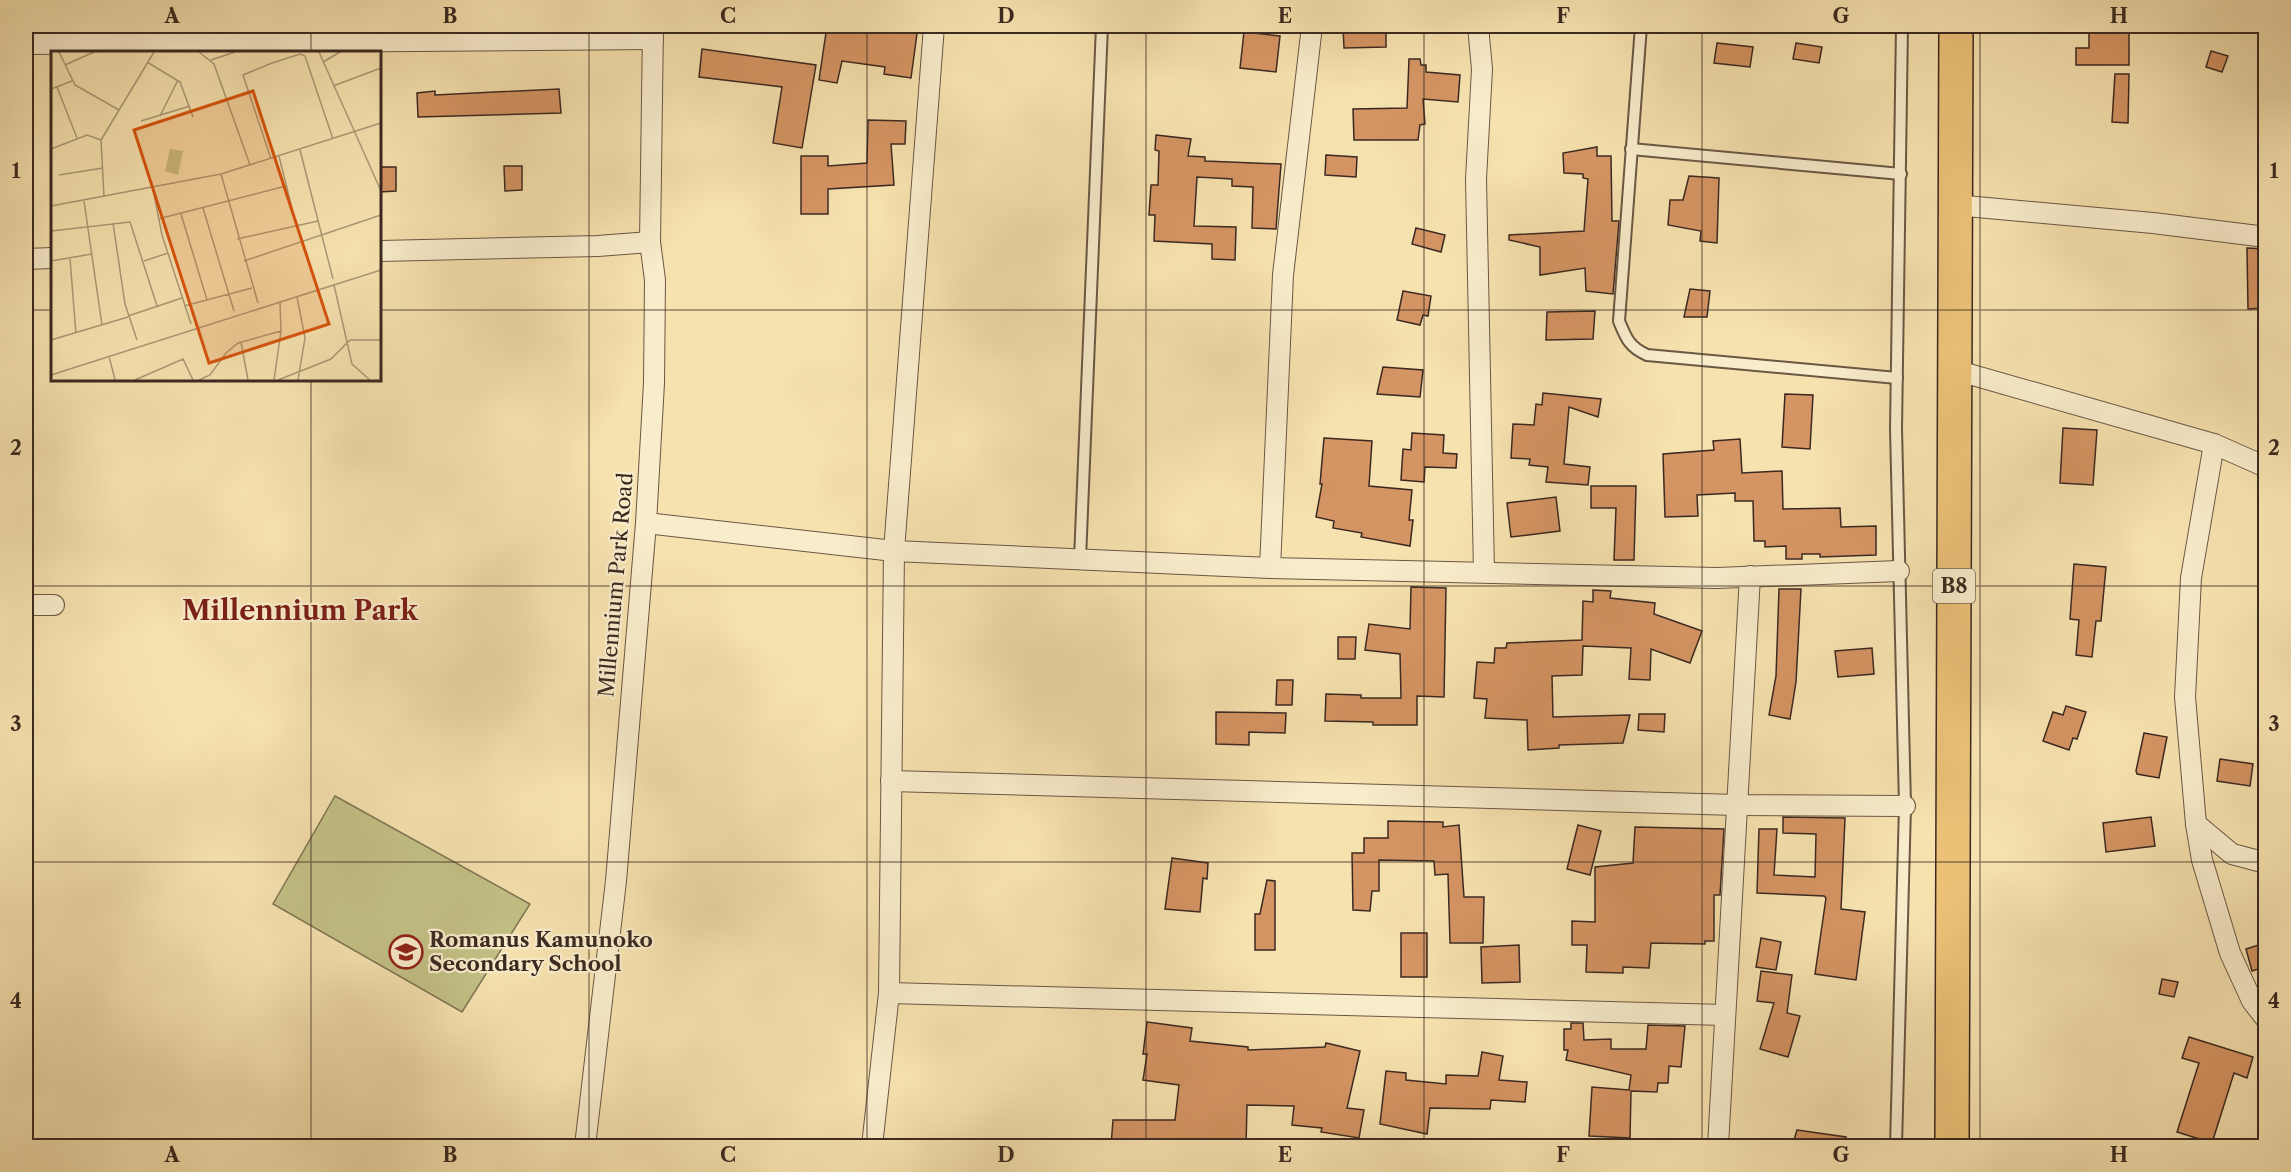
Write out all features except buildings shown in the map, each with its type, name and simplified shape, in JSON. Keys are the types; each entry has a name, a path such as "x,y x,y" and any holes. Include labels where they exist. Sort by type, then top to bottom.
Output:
{"highway":[{"name":"B8","path":"1952,1146 1956,26"}],"street":[{"path":"873,1146 889,993 894,551 934,26"},
{"path":"1270,568 1283,275 1312,26"},
{"path":"1478,26 1482,69 1476,179 1484,573"},
{"path":"26,44 228,34 653,32"},
{"name":"Millennium Park Road","path":"585,1146 616,881 646,523 654,371 655,280 650,242 653,32"},
{"path":"1955,206 2265,237"},
{"path":"381,251 598,246 650,242"},
{"path":"26,259 51,258"},
{"path":"1955,369 2214,444 2265,467"},
{"path":"2214,444 2192,578 2185,697 2196,824 2202,860 2230,953 2252,1001 2265,1019"},
{"path":"646,523 894,551 1270,568 1717,578 1899,571"},
{"path":"1718,1146 1750,576"},
{"path":"26,605 54,604"},
{"path":"891,781 1737,805 1905,806"},
{"path":"2196,824 2232,854 2265,863"},
{"path":"889,993 1725,1015"}],"lane":[{"path":"1080,560 1102,26"},
{"path":"1641,26 1619,321 1634,350 1647,355 1897,378"},
{"path":"1896,1146 1905,806 1897,378 1902,26"},
{"path":"1631,149 1901,174"}],"shaded area":[{"path":"335,796 530,904 462,1012 273,904"}],"place":[{"name":"Romanus Kamunoko Secondary School","path":"406,952"}],"district":[{"name":"Millennium Park","path":"300,611"}]}
